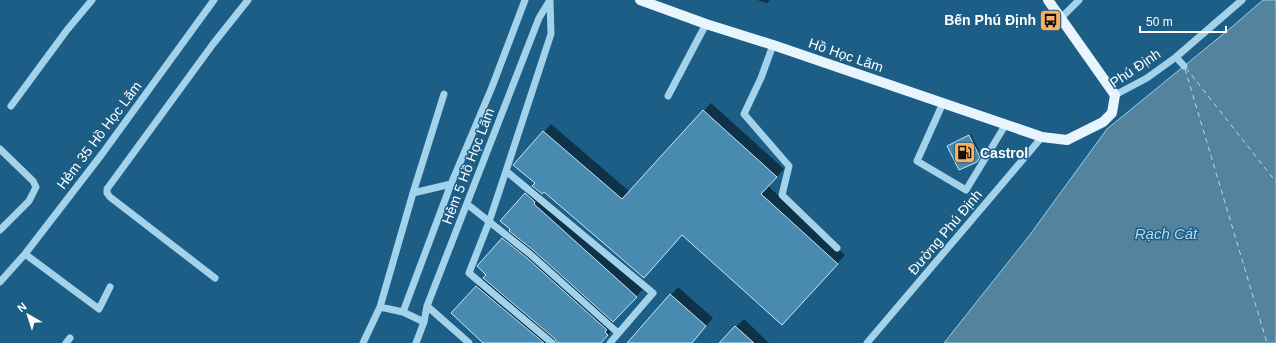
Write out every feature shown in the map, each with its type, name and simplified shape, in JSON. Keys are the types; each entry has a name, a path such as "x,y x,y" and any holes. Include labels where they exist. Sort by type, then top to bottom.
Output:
{"main road":[{"name":"Hồ Học Lãm","path":"640,0 706,24 773,45 1042,137"},
{"path":"1048,0 1115,95"},
{"name":"Phú Định","path":"1042,137 1067,140 1103,122 1112,113 1115,95"}],"street":[{"path":"11,106 66,30 92,0"},
{"name":"Hẻm 35 Hồ Học Lãm","path":"0,282 25,254 102,154 214,0"},
{"path":"215,278 110,197 107,193 107,189 213,44 248,0"},
{"path":"403,312 525,0"},
{"path":"550,0 551,34 489,222 469,273 552,343"},
{"name":"Hẻm 5 Hồ Học Lãm","path":"416,343 424,322 427,306 539,18 550,0"},
{"path":"1061,18 1079,0"},
{"name":"Phú Định","path":"1115,95 1147,78 1176,57 1242,0"},
{"path":"668,96 706,24"},
{"path":"773,45 761,78 744,114 789,166 782,195 837,248"},
{"path":"1176,57 1184,66"},
{"path":"363,343 380,307 413,193 444,94"},
{"path":"943,103 917,161 966,190 1006,124"},
{"name":"Đường Phú Định","path":"867,343 1042,137"},
{"path":"0,149 33,181 36,187 29,201 0,230"},
{"path":"506,171 654,293 610,343"},
{"path":"413,193 452,184"},
{"path":"467,204 530,254 618,334"},
{"path":"25,254 99,309 110,287"},
{"path":"427,306 469,343"},
{"path":"380,307 403,312 424,322"}],"water":[{"name":"Rạch Cát","path":"1263,0 1276,0 1276,343 944,343 1029,236 1107,129"}],"building":[{"path":"703,110 777,177 761,194 838,264 782,325 682,235 644,278 544,192 542,194 532,186 535,183 513,165 543,131 622,199"},
{"name":"Castrol","path":"969,135 980,157 977,162 959,170 947,146"},
{"path":"525,193 535,202 534,204 637,297 613,322 533,250 509,231 510,229 500,221"},
{"path":"502,238 527,258 607,330 605,332 608,335 601,343 557,343 555,339 483,278 486,275 477,266"},
{"path":"476,286 544,343 483,343 451,313"},
{"path":"670,294 706,326 692,343 627,343"},
{"path":"735,326 754,343 719,343"}],"ferry route":[{"path":"1186,68 1276,182"},
{"path":"1185,69 1267,343"}],"place":[{"name":"Bến Phú Định","path":"1051,20"},
{"name":"Castrol","path":"964,153"}]}
